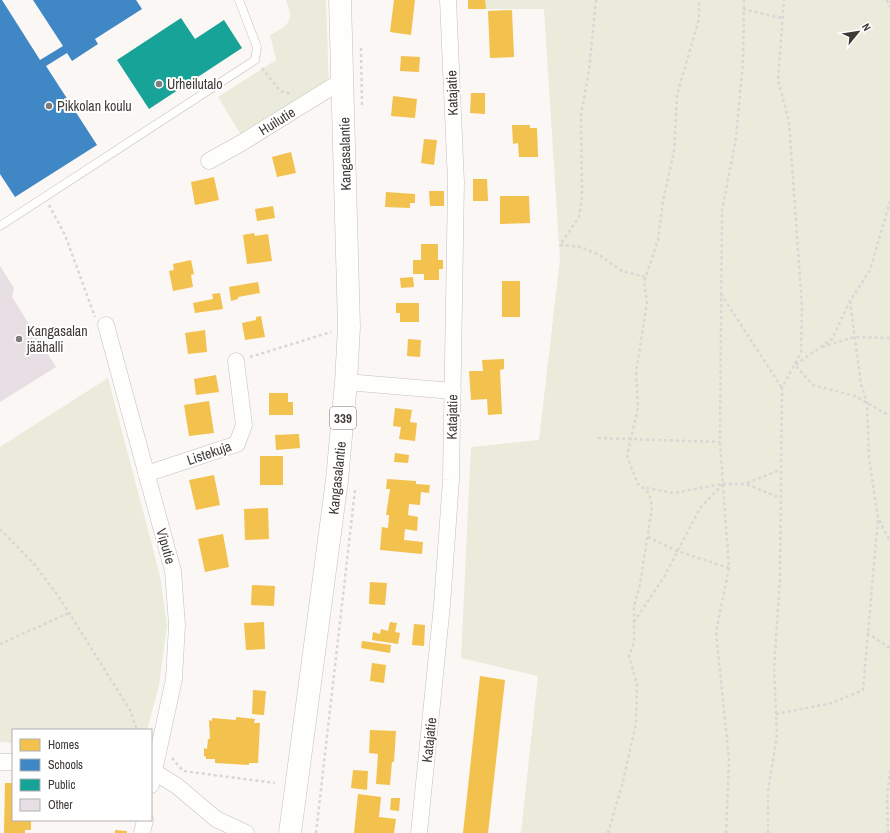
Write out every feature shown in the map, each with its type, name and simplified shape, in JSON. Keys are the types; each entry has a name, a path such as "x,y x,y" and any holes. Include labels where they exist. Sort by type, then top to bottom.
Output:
{"main road":[{"name":"Kangasalantie","path":"290,833 337,480 346,382 349,327 349,71 340,0"}],"street":[{"name":"Katajatie","path":"419,833 444,582 451,480 456,182 448,0"},
{"name":"Huilutie","path":"209,161 243,142 349,71"},
{"name":"Viputie","path":"101,322 173,571 177,625 174,679 152,775"},
{"name":"Listekuja","path":"146,474 237,444 244,426 236,361"},
{"path":"346,382 453,391"},
{"path":"0,762 12,762"},
{"path":"152,775 177,786 216,819 246,833"},
{"path":"142,833 144,821"}],"lane":[{"path":"0,226 255,60 257,48 240,0"}],"path":[{"path":"596,0 590,71 581,114 582,197 579,216 560,246 581,247 599,255 622,271 645,278"},
{"path":"608,833 622,785 636,724 637,684 629,656 634,642 634,606 640,584 652,507 649,493 638,484 627,456 638,407 636,372 647,303 644,282 658,240 663,201 674,151 677,95 699,19 699,0"},
{"path":"726,833 729,759 716,632 729,568 720,442 722,211 736,138 743,62 744,0"},
{"path":"768,833 768,791 777,735 774,669 780,579 782,388 801,352 802,307 790,122 778,80 784,0"},
{"path":"887,0 890,7"},
{"path":"744,9 782,18"},
{"path":"255,60 280,91 293,95"},
{"path":"44,198 66,235 101,322"},
{"path":"795,365 832,339 850,301 870,270 890,201"},
{"path":"721,293 782,388"},
{"path":"776,714 832,703 863,690 878,518 869,458 867,403 860,384 850,301"},
{"path":"236,361 349,327"},
{"path":"819,348 854,337 890,338"},
{"path":"795,365 813,385 855,396 890,416"},
{"path":"598,438 720,442"},
{"path":"641,487 673,494 722,484 746,484 780,470"},
{"path":"633,622 664,577 700,508 722,484"},
{"path":"746,484 780,498"},
{"path":"878,518 890,541"},
{"path":"0,529 34,564 70,613 130,710 137,729"},
{"path":"648,537 677,551 729,568"},
{"path":"0,644 70,613"},
{"path":"867,633 890,648"},
{"path":"158,751 169,756 183,771 275,783"},
{"path":"888,833 887,798 890,771"}],"green space":[{"path":"286,0 326,0 329,89 241,135 218,97 276,60 270,35 285,26 290,18 289,7"},
{"path":"470,0 890,0 890,833 521,833 538,676 461,658 471,447 539,440 560,259 544,9 469,9"},
{"path":"108,378 160,576 167,625 159,685 147,729 12,729 12,743 0,742 0,447"}],"building: Homes":[{"path":"394,0 415,0 411,35 390,32"},
{"path":"468,0 485,0 486,9 468,9"},
{"path":"512,10 514,57 490,58 488,11"},
{"path":"401,56 420,57 419,72 400,71"},
{"path":"471,93 485,93 485,114 470,113"},
{"path":"393,96 417,99 415,118 391,116"},
{"path":"512,125 530,125 530,128 537,128 538,157 519,157 518,143 513,144"},
{"path":"424,139 437,140 434,165 421,163"},
{"path":"291,152 296,173 277,177 272,157"},
{"path":"214,177 219,200 195,205 191,182"},
{"path":"473,179 487,179 488,201 473,201"},
{"path":"429,191 444,191 444,206 430,206"},
{"path":"386,192 415,194 415,203 410,203 410,208 385,207"},
{"path":"500,196 529,196 530,223 500,224"},
{"path":"273,206 275,218 257,221 255,209"},
{"path":"254,233 255,236 268,234 272,261 247,264 243,235"},
{"path":"421,244 438,244 438,260 443,260 443,269 439,269 439,280 424,280 424,274 413,274 413,260 421,260"},
{"path":"191,260 194,274 191,275 193,287 173,291 169,271 174,270 173,264"},
{"path":"413,277 414,287 401,288 400,278"},
{"path":"502,281 520,281 520,317 502,317"},
{"path":"258,282 260,293 238,297 238,299 231,301 229,287"},
{"path":"220,293 223,309 195,313 193,303 213,299 212,294"},
{"path":"396,303 419,303 419,322 400,322 400,313 396,313"},
{"path":"261,316 265,337 245,340 242,323 256,320 256,317"},
{"path":"205,330 207,352 188,354 185,333"},
{"path":"408,339 421,340 420,357 407,356"},
{"path":"504,359 504,369 500,370 502,414 488,415 487,399 471,400 469,371 483,371 482,360"},
{"path":"216,375 219,392 196,395 194,379"},
{"path":"269,393 288,393 288,402 293,402 293,415 269,415"},
{"path":"209,401 214,433 189,436 184,405"},
{"path":"395,408 412,410 410,422 417,423 415,441 399,439 401,427 393,426"},
{"path":"299,434 300,448 276,450 275,435"},
{"path":"395,453 409,455 408,463 394,462"},
{"path":"260,456 283,456 283,485 260,485"},
{"path":"214,475 220,505 196,510 189,480"},
{"path":"387,479 416,481 416,484 430,485 429,493 421,492 420,505 409,504 408,515 418,517 417,531 405,529 404,540 423,542 422,554 380,550 382,527 388,528 389,515 386,515 390,489 386,489"},
{"path":"268,508 269,539 245,540 244,509"},
{"path":"223,534 229,567 205,572 198,539"},
{"path":"370,582 387,583 385,605 369,604"},
{"path":"252,585 275,586 274,606 251,605"},
{"path":"264,622 265,649 246,650 244,623"},
{"path":"390,622 397,623 395,632 400,633 398,644 372,640 373,632 380,634 381,629 388,631"},
{"path":"414,624 425,625 424,646 412,645"},
{"path":"362,641 391,645 390,653 361,648"},
{"path":"372,663 386,665 384,683 370,681"},
{"path":"480,676 505,680 488,833 463,833"},
{"path":"253,690 266,691 264,715 252,714"},
{"path":"236,717 255,719 254,723 260,723 258,763 249,763 249,765 215,763 215,759 206,759 204,756 204,748 207,749 208,739 210,739 209,720 212,721 212,718 236,720"},
{"path":"370,730 396,731 394,762 392,762 390,785 376,784 378,754 369,753"},
{"path":"353,770 368,771 367,790 351,788"},
{"path":"5,783 12,783 12,821 31,821 31,830 25,830 25,833 4,833"},
{"path":"358,794 381,797 379,817 396,819 394,833 354,833"},
{"path":"391,798 400,798 399,811 390,810"},
{"path":"115,830 127,831 127,833 115,833"}],"building: Schools":[{"name":"Pikkolan koulu","path":"0,0 2,0 40,60 63,46 33,0 136,0 142,9 95,39 98,44 72,61 67,53 46,66 97,145 15,197 0,174"}],"building: Public":[{"name":"Urheilutalo","path":"181,18 195,39 224,20 242,48 149,109 117,60"}],"building: Other":[{"name":"Kangasalan jäähalli","path":"0,266 14,288 12,297 56,367 0,402"}],"place":[{"name":"Urheilutalo","path":"159,84"},
{"name":"Pikkolan koulu","path":"49,106"},
{"name":"Kangasalan jäähalli","path":"19,339"}]}
